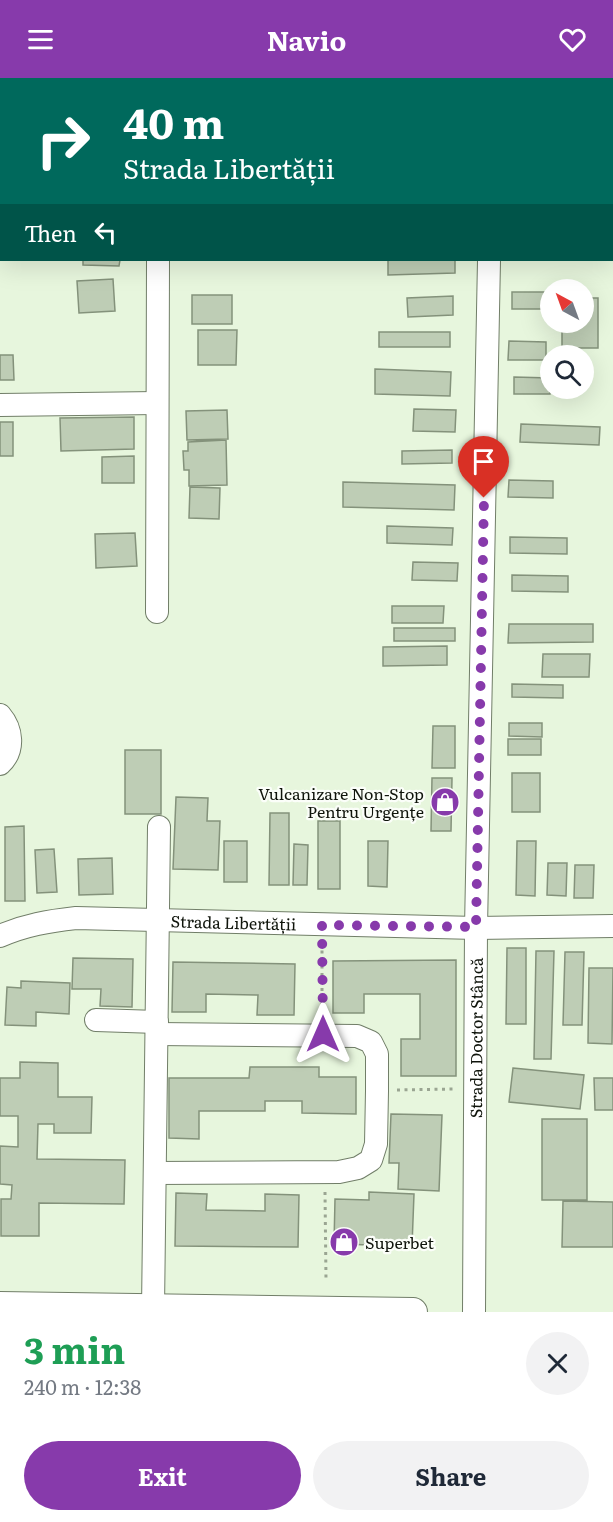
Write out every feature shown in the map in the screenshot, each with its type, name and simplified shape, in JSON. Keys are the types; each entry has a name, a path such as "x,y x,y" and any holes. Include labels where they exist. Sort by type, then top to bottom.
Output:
{"main road":[{"path":"0,1306 39,1310 413,1312"}],"street":[{"path":"157,612 158,261"},
{"name":"Strada Doctor Stâncă","path":"474,1312 476,927 489,261"},
{"path":"0,405 157,403"},
{"path":"0,715 6,722 11,737 6,759 0,764"},
{"path":"153,1309 159,827"},
{"name":"Strada Libertății","path":"0,936 17,928 76,918 322,925 613,926"},
{"path":"96,1020 157,1028 357,1036 371,1042 376,1054 376,1144 371,1160 358,1168 324,1172 155,1173"}],"path":[{"path":"322,925 323,1034"},
{"path":"377,1091 476,1089"},
{"path":"324,1172 326,1280"}],"building":[{"path":"83,261 120,261 119,266 83,265"},
{"path":"388,261 455,261 455,273 388,275"},
{"path":"113,279 115,311 79,313 77,281"},
{"path":"512,292 540,292 540,309 512,309"},
{"path":"192,295 232,295 232,324 192,324"},
{"path":"453,296 453,315 408,317 407,298"},
{"path":"594,298 598,298 598,348 594,348 594,345 562,345 562,333 594,333"},
{"path":"198,330 237,330 236,365 198,365"},
{"path":"379,332 450,332 450,347 379,347"},
{"path":"509,341 546,342 546,345 540,345 540,360 508,360"},
{"path":"0,355 13,355 14,380 0,380"},
{"path":"375,369 451,372 450,396 375,394"},
{"path":"514,377 540,378 540,394 514,394"},
{"path":"414,409 456,410 455,432 413,431"},
{"path":"227,410 228,439 187,440 186,411"},
{"path":"134,417 134,449 61,451 60,418"},
{"path":"0,422 13,422 13,456 0,456"},
{"path":"521,424 600,427 599,445 520,442"},
{"path":"226,440 227,485 189,486 189,470 184,470 183,451 188,451 188,442"},
{"path":"452,450 452,463 402,464 402,451"},
{"path":"134,456 134,483 102,483 102,457"},
{"path":"509,480 553,481 553,498 508,497"},
{"path":"343,482 455,485 454,510 343,507"},
{"path":"190,487 220,488 219,519 189,518"},
{"path":"387,526 453,528 452,545 387,543"},
{"path":"135,533 137,566 96,568 95,534"},
{"path":"510,537 567,538 567,554 510,553"},
{"path":"413,562 458,563 457,581 412,580"},
{"path":"512,575 568,576 568,592 512,591"},
{"path":"392,606 444,606 443,623 392,623"},
{"path":"509,624 593,624 593,642 508,643"},
{"path":"394,628 455,628 455,641 394,641"},
{"path":"447,646 447,665 383,666 383,647"},
{"path":"543,654 590,654 589,677 542,677"},
{"path":"512,684 563,685 563,698 512,697"},
{"path":"509,723 542,723 542,737 509,736"},
{"path":"433,726 455,726 455,768 432,768"},
{"path":"508,739 541,739 541,755 508,755"},
{"path":"125,750 161,750 161,814 125,814"},
{"path":"512,773 540,773 540,812 512,812"},
{"path":"432,778 452,778 451,831 431,831"},
{"path":"176,797 208,798 207,821 220,821 218,870 173,869"},
{"path":"270,813 289,813 289,885 269,885"},
{"path":"318,821 340,821 340,889 318,889"},
{"path":"24,826 25,901 5,901 5,827"},
{"path":"224,841 247,841 247,882 224,882"},
{"path":"368,841 388,841 387,887 368,886"},
{"path":"517,841 536,841 535,896 516,895"},
{"path":"294,844 308,845 307,885 293,885"},
{"path":"54,849 57,892 37,893 35,850"},
{"path":"112,858 113,894 79,895 78,859"},
{"path":"548,863 567,863 566,896 547,895"},
{"path":"575,865 594,865 593,898 574,898"},
{"path":"507,948 526,948 526,1024 506,1024"},
{"path":"536,951 554,951 551,1059 534,1059"},
{"path":"565,952 584,952 582,1025 563,1025"},
{"path":"73,958 133,959 132,1007 100,1006 101,989 72,989"},
{"path":"456,960 456,1076 401,1076 401,1039 420,1039 420,994 364,994 364,1013 333,1013 333,961"},
{"path":"173,962 295,964 294,1015 257,1015 258,995 206,994 206,1012 172,1012"},
{"path":"589,968 613,968 612,1044 588,1043"},
{"path":"21,981 70,983 69,1014 36,1012 36,1026 5,1025 7,987 21,988"},
{"path":"20,1062 58,1063 58,1097 92,1097 91,1133 54,1133 54,1124 38,1124 37,1159 125,1160 124,1204 39,1203 39,1236 1,1236 1,1199 11,1199 12,1185 0,1184 0,1146 18,1147 18,1116 0,1116 0,1078 20,1078"},
{"path":"250,1067 319,1067 319,1077 356,1077 356,1114 302,1113 302,1101 265,1101 265,1111 199,1111 199,1139 169,1138 169,1078 249,1078"},
{"path":"513,1068 584,1075 580,1109 509,1102"},
{"path":"594,1078 613,1078 613,1110 595,1110"},
{"path":"391,1114 442,1115 439,1191 398,1189 399,1163 389,1163"},
{"path":"542,1119 587,1119 587,1200 542,1200"},
{"path":"369,1192 414,1194 412,1246 334,1244 335,1199 369,1200"},
{"path":"176,1193 207,1194 206,1210 265,1211 265,1194 299,1195 298,1247 175,1246"},
{"path":"563,1201 613,1202 613,1247 562,1247"}],"place":[{"name":"Vulcanizare Non-Stop Pentru Urgențe","path":"445,802"},
{"name":"Superbet","path":"344,1242"}],"route":[{"path":"323,1034 322,925 476,927 484,498"}]}
